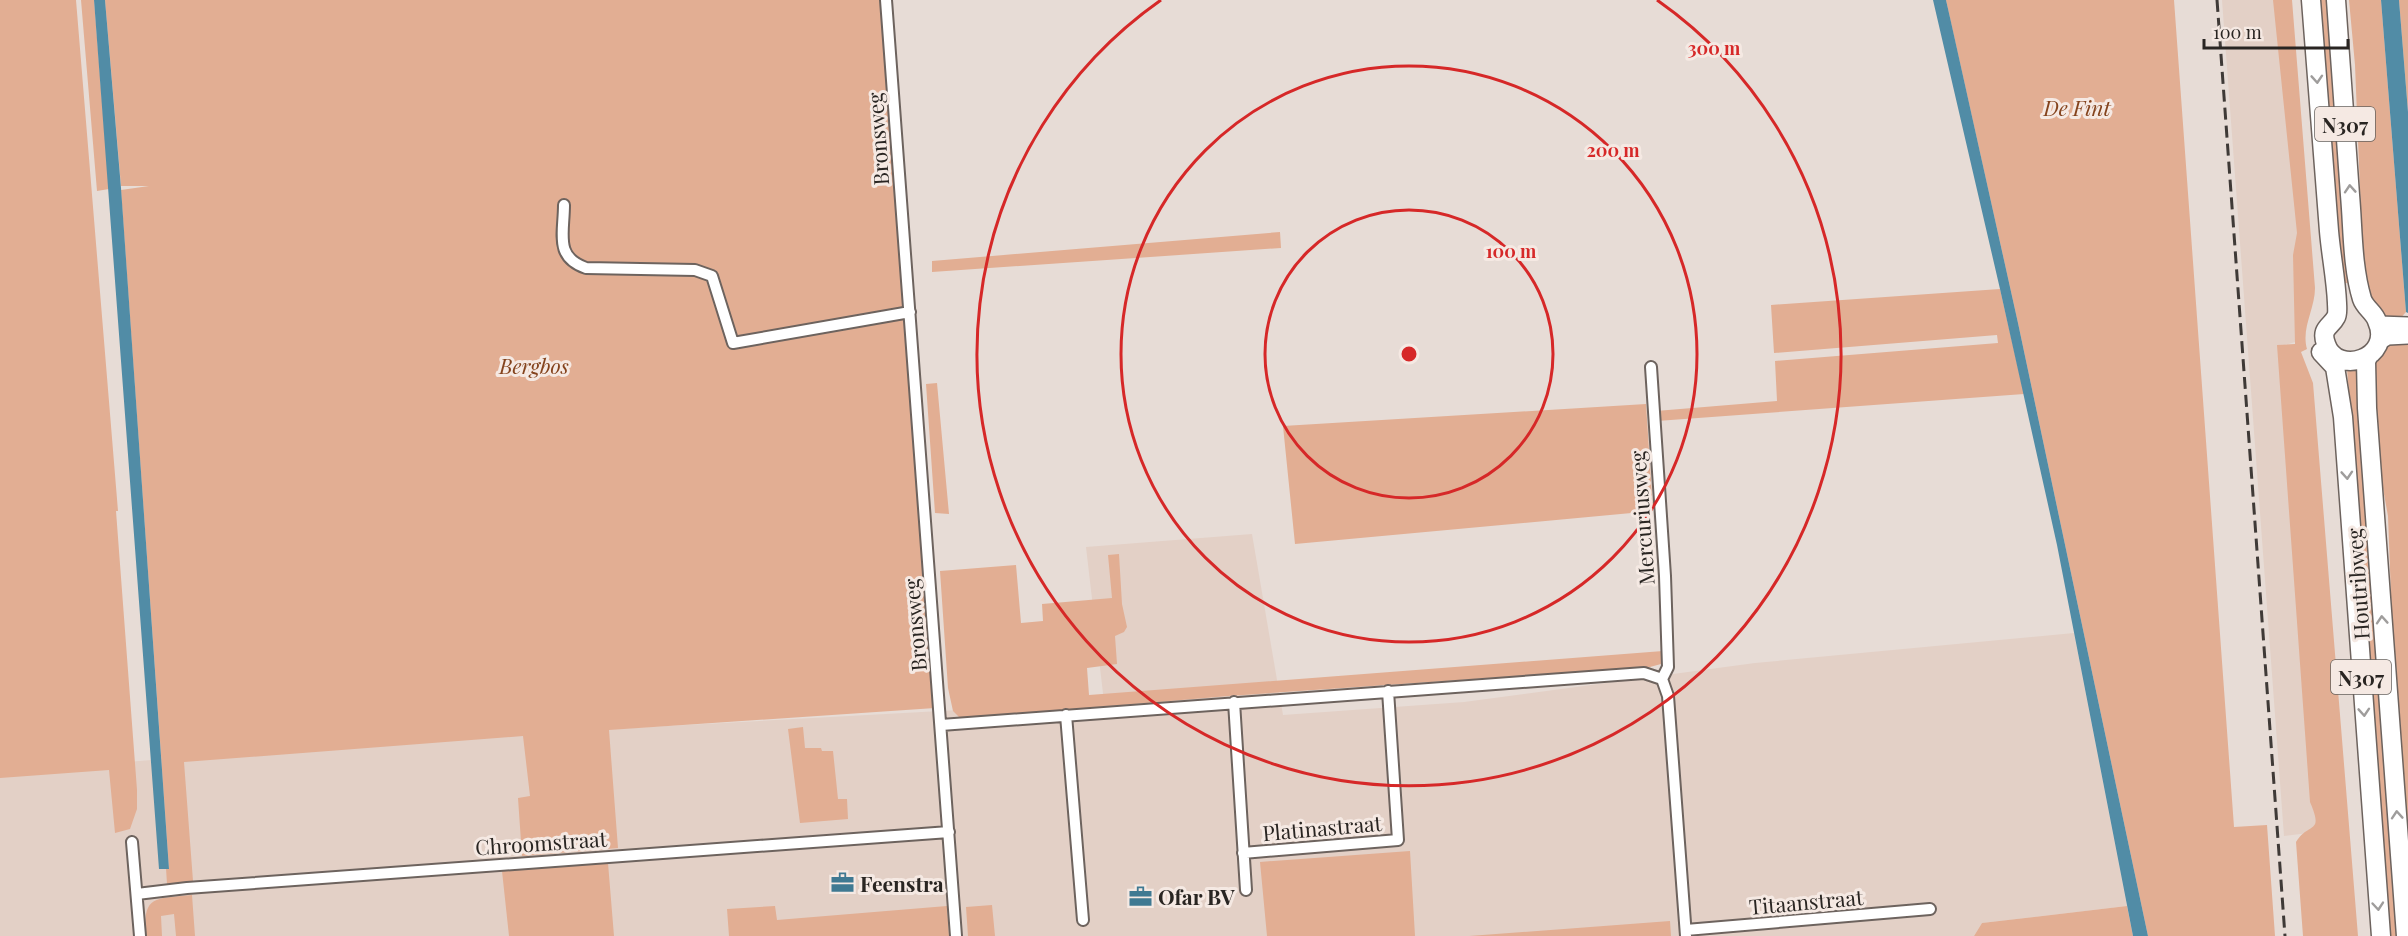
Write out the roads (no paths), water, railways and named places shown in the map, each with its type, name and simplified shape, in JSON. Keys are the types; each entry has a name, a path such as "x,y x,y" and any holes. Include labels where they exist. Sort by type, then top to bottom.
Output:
{"main road":[{"name":"N307","path":"2311,0 2331,252 2333,311 2320,322 2316,334 2318,347 2332,358"},
{"name":"N307","path":"2336,0 2354,247 2353,285 2371,322"},
{"path":"2333,311 2346,308 2371,322 2388,337 2408,336"},
{"path":"2371,322 2408,325"},
{"path":"2332,358 2351,361 2364,358 2375,350 2371,322"},
{"name":"Houtribweg","path":"2332,358 2337,373 2343,417 2381,936"},
{"name":"Houtribweg","path":"2364,358 2406,936"}],"street":[{"name":"Bronsweg","path":"886,0 956,936"},
{"path":"564,205 563,248 573,263 586,268 695,270 712,276 733,343 910,312"},
{"name":"Mercuriusweg","path":"1651,367 1665,576 1668,667 1662,679"},
{"path":"941,725 1644,673 1662,679 1668,696 1686,933"},
{"name":"Platinastraat","path":"1244,853 1398,840 1388,691"},
{"name":"Platinastraat","path":"1233,702 1246,890"},
{"path":"1066,715 1083,920"},
{"name":"Chroomstraat","path":"138,894 187,888 949,832"},
{"path":"132,842 140,936"},
{"name":"Titaanstraat","path":"1686,933 1930,909"}],"water":[{"path":"94,0 105,0 121,188 169,869 159,869"},
{"path":"1933,0 1946,0 2018,323 2148,936 2133,936 2057,545"},
{"path":"2381,0 2399,0 2408,112 2408,313 2406,312"}],"railway":[{"path":"2217,0 2285,936"}],"place":[{"name":"Feenstra","path":"842,883"},
{"name":"Ofar BV","path":"1140,896"}],"park label":[{"name":"De Fint","path":"2077,107"},
{"name":"Bergbos","path":"534,365"}]}
